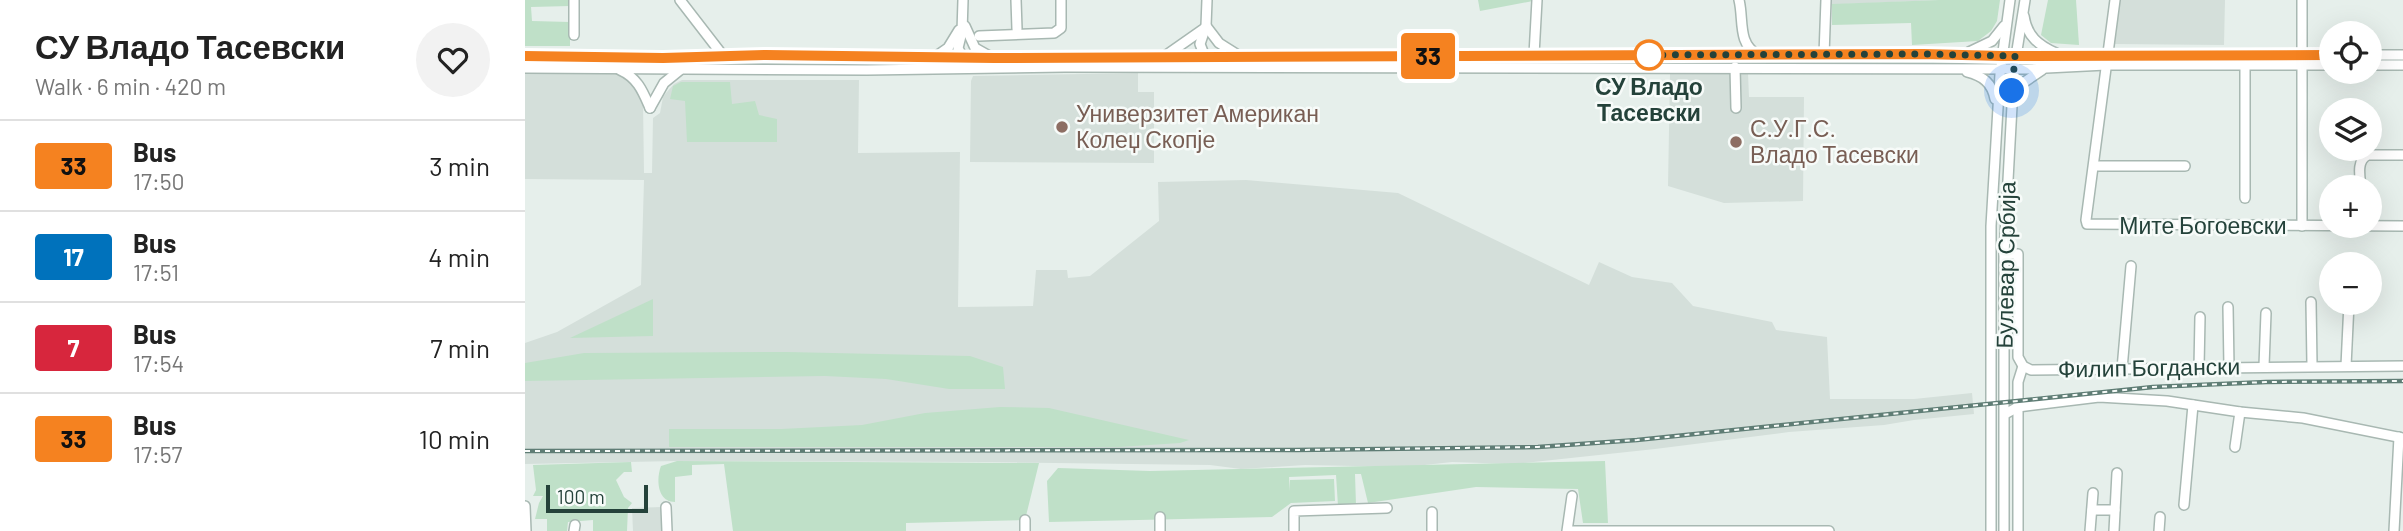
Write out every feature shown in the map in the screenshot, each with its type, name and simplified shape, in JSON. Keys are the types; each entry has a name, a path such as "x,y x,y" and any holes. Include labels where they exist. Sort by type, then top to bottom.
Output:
{"street":[{"path":"574,0 574,35"},
{"path":"680,0 721,53"},
{"path":"963,0 964,69"},
{"path":"1016,0 1017,29"},
{"path":"979,36 1051,34 1061,28 1061,0"},
{"path":"1205,68 1205,57 1200,44 1206,26 1207,0"},
{"path":"1534,55 1537,0"},
{"path":"1739,0 1742,33 1748,48 1758,55"},
{"path":"1824,55 1826,0"},
{"name":"Булевар Србија","path":"1991,531 1991,226 2000,68 2010,0"},
{"path":"2115,0 2094,166 2185,166"},
{"path":"2302,0 2302,226"},
{"path":"2024,4 2025,24 2031,37 2041,46 2061,55"},
{"name":"Булевар Србија","path":"2004,531 2004,254 2015,56 2024,4"},
{"path":"935,57 948,48 963,21"},
{"path":"963,21 975,48 994,58"},
{"path":"1954,55 1979,49 1992,41 2005,25"},
{"path":"1206,26 1219,43 1239,56"},
{"path":"1164,56 1206,26"},
{"path":"1727,55 1735,48 1742,33"},
{"path":"525,56 721,53 963,58 2107,54 2302,60 2319,63"},
{"path":"2382,55 2403,55"},
{"path":"525,68 2014,69 2106,65 2245,65 2319,57"},
{"path":"2245,65 2245,198"},
{"path":"2382,65 2403,65"},
{"path":"2089,66 2104,80"},
{"path":"1735,67 1736,108"},
{"path":"614,68 629,74 639,83 650,108 664,83 680,69"},
{"path":"1952,68 1976,74 1987,81 1993,90 1997,107"},
{"path":"2011,108 2023,83 2044,68"},
{"path":"2361,175 2360,161 2363,157 2403,155"},
{"name":"Мите Богоевски","path":"2094,166 2087,225 2319,226"},
{"name":"Мите Богоевски","path":"2382,226 2403,226"},
{"path":"2004,254 2018,254 2018,356 2023,366 2018,382 2018,531"},
{"path":"2122,369 2131,266"},
{"path":"2311,302 2312,365"},
{"path":"2228,307 2229,367"},
{"path":"2264,366 2266,313"},
{"path":"2346,366 2348,315"},
{"path":"2199,368 2200,317"},
{"name":"Филип Богдански","path":"2023,366 2038,371 2312,365 2403,366"},
{"path":"2005,414 2018,407 2099,397 2168,401 2303,418 2401,438 2394,531"},
{"path":"2184,505 2193,405"},
{"path":"2235,447 2240,412"},
{"path":"2114,531 2117,473"},
{"path":"2089,531 2093,494"},
{"path":"1571,496 1567,531 1829,531"},
{"path":"525,506 526,531"},
{"path":"666,507 667,531"},
{"path":"1294,531 1294,511 1387,508"},
{"path":"2092,510 2115,510"},
{"path":"1432,512 1432,531"},
{"path":"1160,517 1160,531"},
{"path":"2159,531 2161,517"},
{"path":"1025,520 1025,531"}],"shaded area":[{"path":"1821,0 1939,0 1821,5"},
{"path":"2120,0 2225,0 2224,45 2115,44"},
{"name":"Универзитет Американ Колеџ Скопје","path":"1138,73 1138,92 1154,92 1154,163 970,162 973,76"},
{"name":"С.У.Г.С. Владо Тасевски","path":"1748,73 1749,97 1804,97 1803,201 1724,203 1668,186 1670,74"},
{"path":"525,74 623,74 633,84 643,102 644,173 652,173 653,118 660,113 666,93 682,80 859,80 858,153 960,152 958,307 1033,306 1036,270 1067,270 1068,278 1090,276 1159,221 1158,182 1246,180 1398,193 1589,285 1599,262 1632,277 1672,283 1693,306 1772,322 1776,330 1827,337 1830,399 1914,399 1972,393 1974,414 1884,425 1789,432 1515,464 1452,462 1406,467 1305,465 1241,469 1210,465 988,462 677,461 525,464 525,343 557,332 641,285 644,180 525,179"},
{"path":"662,507 664,531 633,531 632,508"}],"green space":[{"path":"525,0 571,0 570,6 531,7 532,21 570,22 570,46 525,46"},
{"path":"1478,0 1533,0 1533,1 1480,11"},
{"path":"2000,0 1997,21 1991,31 1978,41 1912,45 1911,23 1832,25 1832,4"},
{"path":"2048,0 2076,0 2079,45 2051,43 2041,35"},
{"path":"681,82 730,82 732,104 755,101 759,115 777,119 777,142 687,142 685,101 670,99 673,86"},
{"path":"653,299 653,336 570,338"},
{"path":"787,352 970,356 1003,367 1005,389 949,389 886,379 825,376 525,381 525,363 584,353"},
{"path":"1000,407 1049,408 1189,440 1119,447 669,447 669,429 781,429 862,425 925,413"},
{"path":"677,461 1039,463 1025,520 906,523 906,531 733,531 724,464 692,465 692,475 675,477 675,502 669,501 661,494 659,477 661,466"},
{"path":"1605,461 1608,523 1583,523 1578,489 1476,487 1368,503 1361,474 1355,474 1356,505 1338,506 1336,475 1289,477 1290,491 1290,480 1334,479 1335,501 1291,503 1272,517 1049,522 1047,481 1058,468 1150,471"},
{"path":"631,462 632,472 624,472 616,480 624,497 632,503 628,508 627,531 593,531 593,520 568,522 567,531 547,531 547,519 535,519 543,496 533,496 536,490 533,465"}],"railway":[{"path":"525,451 1538,447 1637,440 2153,387 2266,382 2403,381"}],"bus line":[{"name":"33","path":"525,56 994,58 1739,54 2319,55"}],"place":[{"name":"СУ Владо Тасевски","path":"1649,55"},
{"name":"Универзитет Американ Колеџ Скопје","path":"1062,127"},
{"name":"С.У.Г.С. Владо Тасевски","path":"1736,142"}],"route":[{"path":"1649,55 1637,55 2015,56 2012,91"}]}
